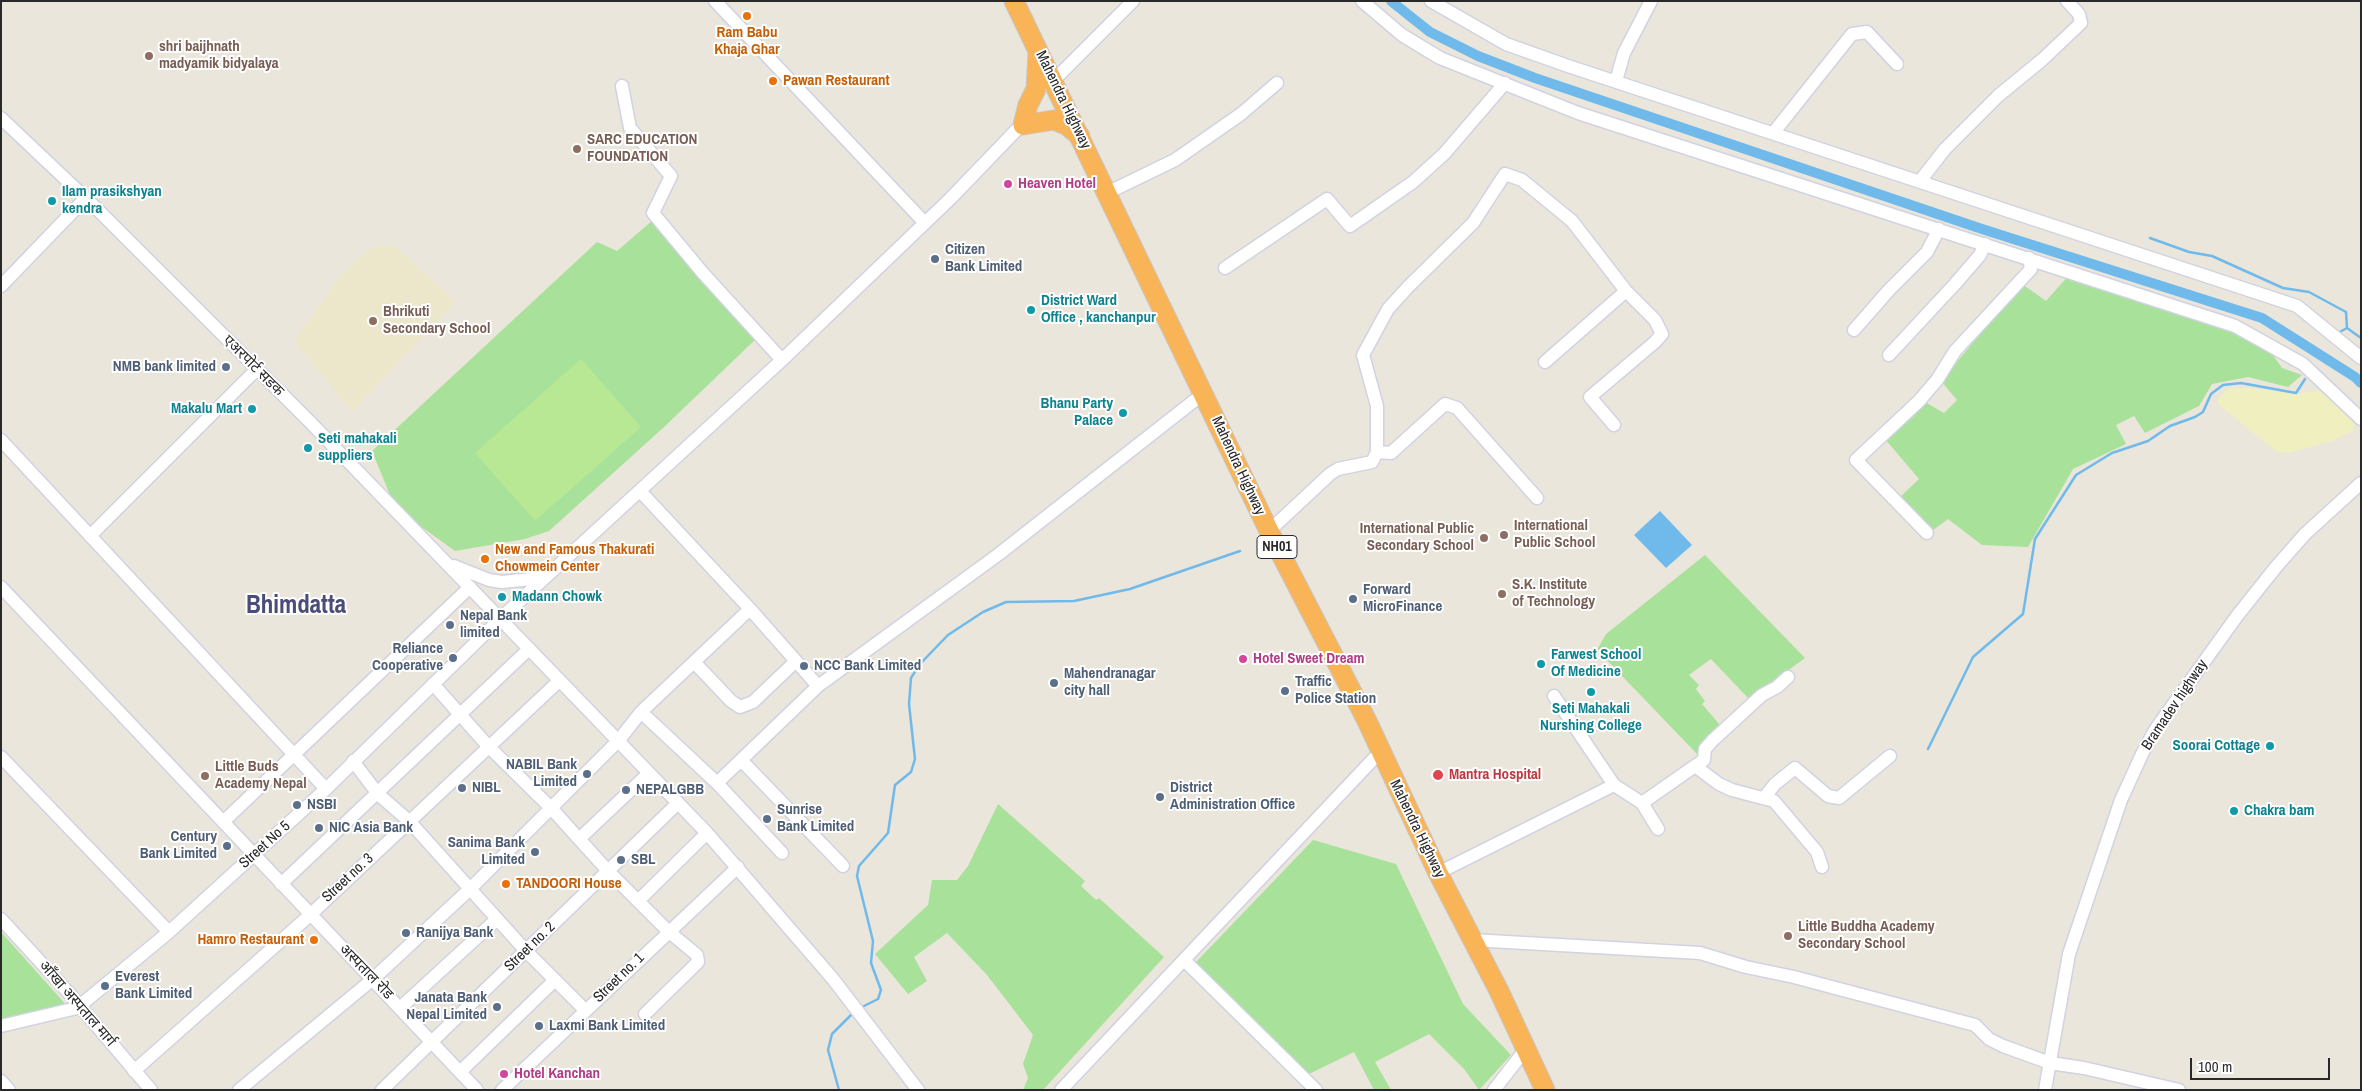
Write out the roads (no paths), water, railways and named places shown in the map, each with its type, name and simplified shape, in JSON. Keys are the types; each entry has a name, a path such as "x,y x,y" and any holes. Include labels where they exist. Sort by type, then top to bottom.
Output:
{"highway":[{"name":"Mahendra Highway","path":"1014,1 1204,393 1268,531 1367,721 1438,873 1545,1090"},
{"path":"1038,48 1036,89 1028,104 1024,124 1054,120 1066,125 1081,137"}],"street":[{"path":"715,1 925,223"},
{"path":"445,561 489,580 502,582 531,578 566,559 782,360 925,223 1024,124 1053,80 1133,1"},
{"path":"1362,1 1402,35 1440,58 1578,113 2235,326 2303,364 2361,419"},
{"path":"1431,1 1506,44 2297,306 2361,358"},
{"path":"1616,81 1624,53 1651,1"},
{"path":"1920,181 1945,149 1998,96 2043,59 2081,23 2079,14 2067,1"},
{"path":"1774,132 1852,34 1867,32 1897,64"},
{"path":"1107,193 1175,160 1241,114 1277,83"},
{"path":"1225,268 1327,199 1350,226 1413,182 1444,154 1505,83"},
{"path":"622,86 630,128 671,176 653,213 702,272 782,360"},
{"name":"एअरपोर्ट सडक","path":"1,118 95,207 619,740 738,867 833,979 918,1090"},
{"path":"1268,531 1330,474 1338,470 1372,462 1377,452 1377,406 1363,355 1388,309 1473,223 1505,174 1522,180 1572,221 1626,291 1655,320 1662,334 1590,397 1614,425"},
{"path":"1,286 85,199"},
{"path":"1854,330 1889,290 1927,252 1939,229"},
{"path":"1889,355 1956,284 1980,255 1984,244"},
{"path":"1927,533 1856,460 1919,401 1937,380 1955,351 2031,269 2028,258"},
{"path":"1545,362 1626,291"},
{"path":"90,536 256,370"},
{"path":"717,783 818,686 999,554 1204,393"},
{"path":"1377,452 1391,453 1445,404 1457,408 1537,498"},
{"path":"1,440 326,789"},
{"name":"Bramadev highway","path":"2044,1090 2069,954 2120,800 2143,752 2155,730 2237,616 2276,567 2305,534 2361,483"},
{"path":"640,492 750,609 818,686"},
{"name":"Street No 5","path":"1,1026 80,1006 169,932 326,789 501,618 566,559"},
{"name":"अस्पताल रोड","path":"1,587 477,1090"},
{"path":"223,822 470,587"},
{"path":"239,1090 373,980 470,890 619,740 641,712 750,609"},
{"path":"281,884 529,649"},
{"path":"694,662 731,701 740,707 753,702 796,661"},
{"path":"1642,803 1704,760 1706,749 1712,740 1762,695 1788,677"},
{"name":"Street no. 3","path":"134,1071 310,915 559,681"},
{"path":"433,684 488,746 552,809 608,871 668,931 696,955 698,962 644,1014"},
{"path":"1554,696 1614,785 1642,803 1658,829"},
{"path":"641,712 717,783 782,853"},
{"path":"1062,1090 1380,752"},
{"path":"1764,798 1775,784 1794,768 1828,796 1839,798 1890,756"},
{"path":"1,757 169,932"},
{"path":"741,760 844,866"},
{"path":"353,761 378,794 409,821 526,951 585,1010"},
{"path":"1695,766 1719,784 1748,796 1764,798 1774,802 1817,852 1822,867"},
{"path":"579,839 649,773"},
{"path":"1438,873 1614,785"},
{"name":"Street no. 2","path":"382,1090 678,804"},
{"path":"638,901 706,833"},
{"name":"Street no. 1","path":"502,1090 668,931 738,867"},
{"name":"आँखा अस्पताल मार्ग","path":"1,919 80,1006 151,1090"},
{"path":"400,1008 497,919"},
{"path":"1472,940 1700,953 1746,967 1975,1025 1990,1039 2003,1046 2050,1063 2084,1068 2179,1090"},
{"path":"1184,960 1316,1090"},
{"path":"460,1072 555,980"},
{"path":"1494,1090 1525,1050"},
{"path":"1,1082 9,1090"}],"water":[{"path":"1660,511 1692,545 1666,568 1634,535"}],"waterway":[{"path":"1391,1 1430,32 1478,56 1535,78 1982,229 2262,318 2355,377 2361,383"},
{"path":"2150,238 2189,252 2212,256 2283,288 2309,292 2346,312 2347,328 2336,334"},
{"path":"2347,328 2361,338"},
{"path":"1928,749 1973,657 2023,614 2035,539 2076,475 2112,453 2148,441 2170,426 2195,417 2203,412 2211,394 2223,385 2241,383 2296,393 2305,379"},
{"path":"864,1006 878,999 881,990 871,963 873,941 857,876 859,866 888,833 895,785 911,772 915,759 909,704 911,678 920,664 948,635 983,612 1006,602 1074,601 1130,589 1240,551"},
{"path":"839,1090 828,1050 832,1034 852,1014"}],"place":[{"name":"Ram Babu Khaja Ghar","path":"747,16"},
{"name":"shri baijhnath madyamik bidyalaya","path":"149,56"},
{"name":"Pawan Restaurant","path":"773,81"},
{"name":"SARC EDUCATION FOUNDATION","path":"577,149"},
{"name":"Heaven Hotel","path":"1008,184"},
{"name":"Ilam prasikshyan kendra","path":"52,201"},
{"name":"Citizen Bank Limited","path":"935,259"},
{"name":"District Ward Office , kanchanpur","path":"1031,310"},
{"name":"Bhrikuti Secondary School","path":"373,321"},
{"name":"NMB bank limited","path":"226,367"},
{"name":"Makalu Mart","path":"252,409"},
{"name":"Bhanu Party Palace","path":"1123,413"},
{"name":"Seti mahakali suppliers","path":"308,448"},
{"name":"International Public School","path":"1504,535"},
{"name":"International Public Secondary School","path":"1484,538"},
{"name":"New and Famous Thakurati Chowmein Center","path":"485,559"},
{"name":"S.K. Institute of Technology","path":"1502,594"},
{"name":"Madann Chowk","path":"502,597"},
{"name":"Forward MicroFinance","path":"1353,599"},
{"name":"Nepal Bank limited","path":"450,625"},
{"name":"Reliance Cooperative","path":"453,658"},
{"name":"Hotel Sweet Dream","path":"1243,659"},
{"name":"Farwest School Of Medicine","path":"1541,664"},
{"name":"NCC Bank Limited","path":"804,666"},
{"name":"Mahendranagar city hall","path":"1054,683"},
{"name":"Traffic Police Station","path":"1285,691"},
{"name":"Seti Mahakali Nurshing College","path":"1591,692"},
{"name":"Soorai Cottage","path":"2270,746"},
{"name":"NABIL Bank Limited","path":"587,774"},
{"name":"Mantra Hospital","path":"1438,775"},
{"name":"Little Buds Academy Nepal","path":"205,776"},
{"name":"NIBL","path":"462,788"},
{"name":"NEPALGBB","path":"626,790"},
{"name":"District Administration Office","path":"1160,797"},
{"name":"NSBI","path":"297,805"},
{"name":"Chakra bam","path":"2234,811"},
{"name":"Sunrise Bank Limited","path":"767,819"},
{"name":"NIC Asia Bank","path":"319,828"},
{"name":"Century Bank Limited","path":"227,846"},
{"name":"Sanima Bank Limited","path":"535,852"},
{"name":"SBL","path":"621,860"},
{"name":"TANDOORI House","path":"506,884"},
{"name":"Ranijya Bank","path":"406,933"},
{"name":"Little Buddha Academy Secondary School","path":"1788,936"},
{"name":"Hamro Restaurant","path":"314,940"},
{"name":"Everest Bank Limited","path":"105,986"},
{"name":"Janata Bank Nepal Limited","path":"497,1007"},
{"name":"Laxmi Bank Limited","path":"539,1026"},
{"name":"Hotel Kanchan","path":"504,1074"}],"district":[{"name":"Bhimdatta","path":"296,606"}]}
